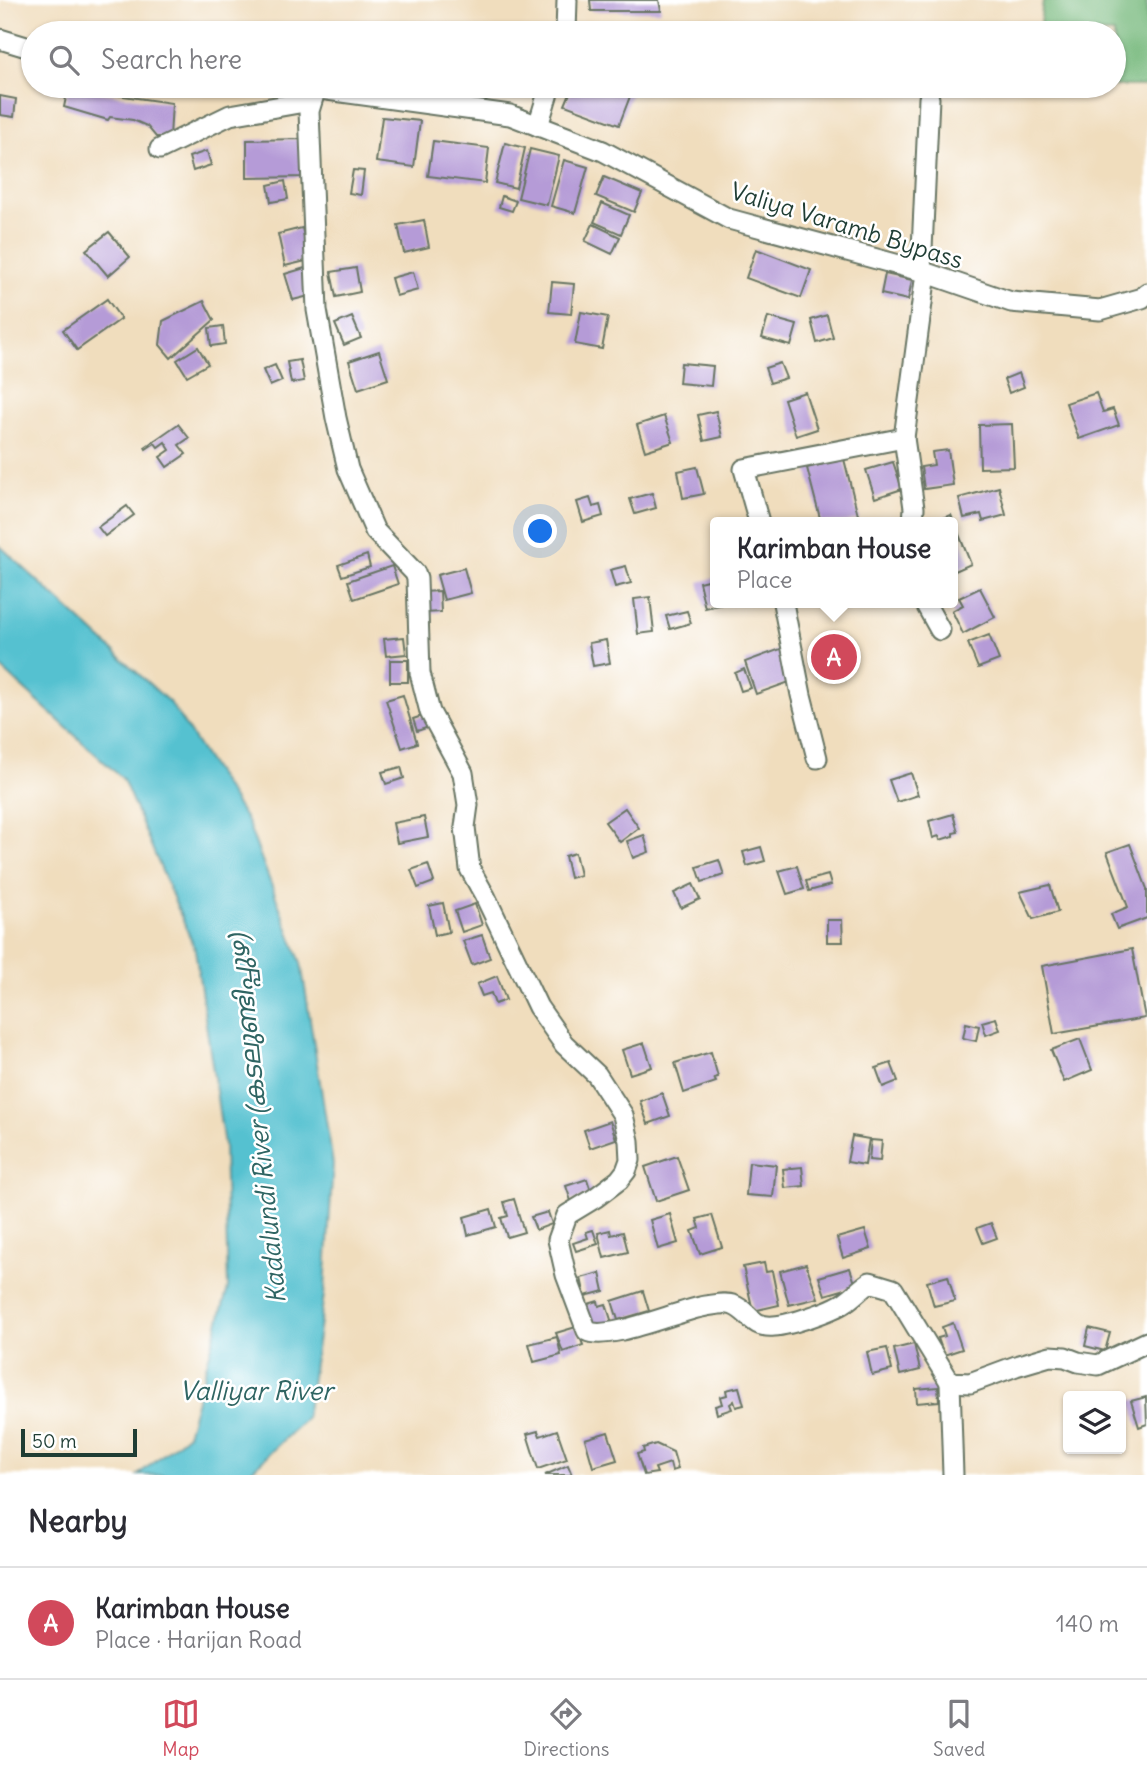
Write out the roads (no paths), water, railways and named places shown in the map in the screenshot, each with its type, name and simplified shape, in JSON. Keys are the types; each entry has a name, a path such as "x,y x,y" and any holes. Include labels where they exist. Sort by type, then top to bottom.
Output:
{"street":[{"path":"567,0 568,21"},
{"path":"0,39 21,45"},
{"path":"160,149 230,115 299,103 302,98"},
{"path":"308,98 317,310 336,418 348,469 375,531 415,573 417,579 420,673 430,712 463,773 468,805 465,827 470,869 538,1007 564,1044 597,1075 623,1115 629,1141 631,1160 626,1171 619,1180 567,1215 558,1240 566,1275 587,1331 594,1335 620,1330 693,1309 723,1304 734,1305 756,1325 774,1326 825,1312 844,1303 870,1282 881,1284 893,1289 950,1382 953,1475"},
{"name":"Valiya Varamb Bypass","path":"387,98 510,115 603,151 729,219 924,272 1011,302 1100,310 1142,298 1147,293"},
{"path":"538,126 546,98"},
{"path":"913,517 904,438 924,272 929,98"},
{"path":"758,517 744,469 904,438"},
{"path":"784,608 817,758"},
{"path":"928,608 940,630"},
{"path":"950,1382 970,1383 1050,1356 1098,1365 1147,1342"}],"water":[{"name":"Valliyar River","path":"0,546 171,704 247,821 301,963 333,1164 325,1288 306,1418 247,1475 138,1475 187,1435 228,1288 224,1145 195,949 123,779 0,667"}],"place":[{"name":"Karimban House","path":"834,657"}],"water label":[{"name":"Kadalundi River (കടലുണ്ടിപ്പുഴ)","path":"257,1119"}]}
